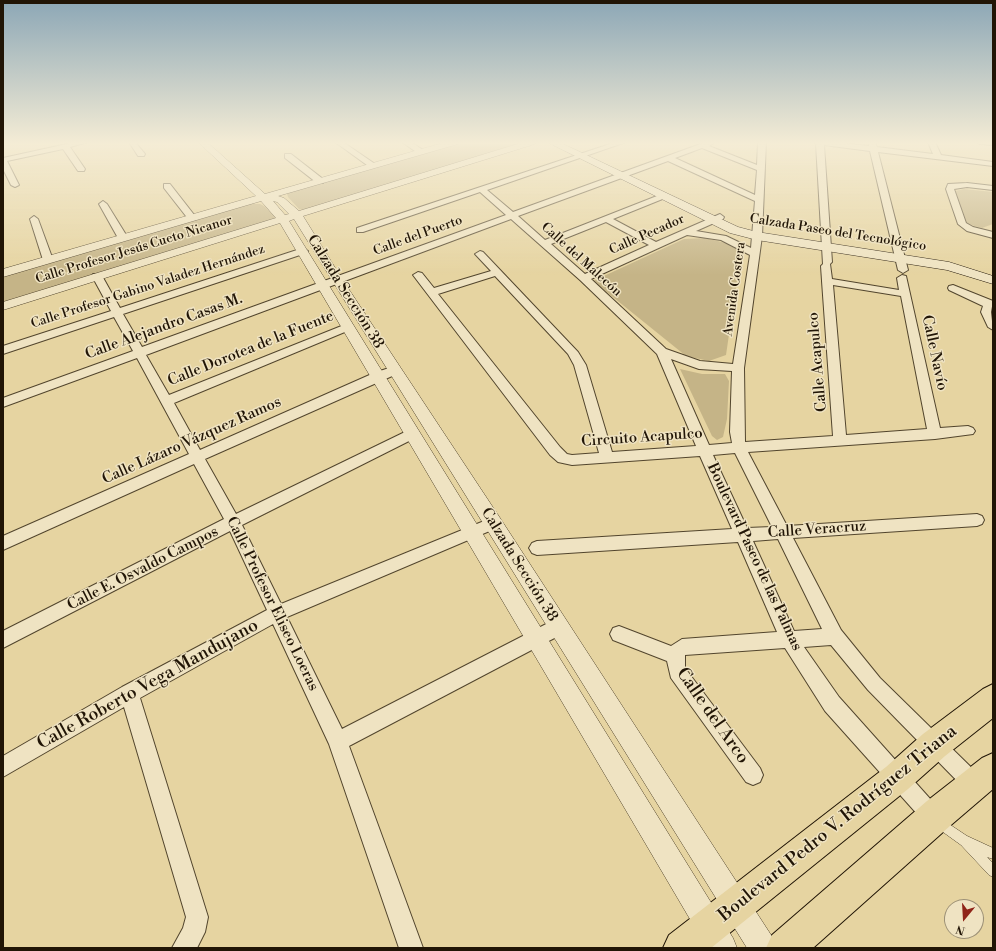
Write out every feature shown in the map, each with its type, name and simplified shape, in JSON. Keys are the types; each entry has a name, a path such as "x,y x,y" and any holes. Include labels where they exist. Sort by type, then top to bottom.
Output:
{"main road":[{"name":"Calzada Paseo del Tecnológico","path":"645,186 662,196 716,218"},
{"name":"Calzada Paseo del Tecnológico","path":"650,186 716,218 734,230 757,232 899,254 953,259 993,270"},
{"name":"Calzada Paseo del Tecnológico","path":"899,254 948,266 993,280"},
{"name":"Boulevard Pedro V. Rodríguez Triana","path":"682,948 717,937 737,904 897,778 934,745 993,699"},
{"path":"784,948 983,776"}],"street":[{"path":"167,186 192,218"},
{"name":"Calzada Sección 38","path":"251,186 290,217 302,251 329,282 348,327 387,373 412,434 534,638 717,937"},
{"path":"3,273 301,186"},
{"name":"Calle Profesor Jesús Cueto Nicanor","path":"3,306 384,186"},
{"path":"360,230 489,186"},
{"name":"Calle del Puerto","path":"329,282 591,186"},
{"path":"729,186 759,200"},
{"name":"Avenida Costera","path":"738,368 757,232 759,186"},
{"name":"Calle Acapulco","path":"822,186 827,281 840,441"},
{"name":"Calle Navío","path":"883,186 899,254 905,294 934,434"},
{"path":"951,186 950,189 962,224 970,229 992,233"},
{"path":"977,186 993,188"},
{"name":"Calle del Malecón","path":"481,189 584,278 662,352"},
{"path":"544,244 662,196"},
{"name":"Calzada Sección 38","path":"263,197 280,200 329,282 387,373 494,523 558,627 764,948"},
{"path":"103,204 123,238"},
{"name":"Calle Pecador","path":"584,278 716,218"},
{"path":"34,219 48,260"},
{"path":"607,219 655,245"},
{"path":"686,232 723,238 753,254"},
{"name":"Calle Profesor Gabino Valadez Hernández","path":"3,350 116,311 302,251"},
{"path":"480,254 572,352 580,364 608,457"},
{"path":"418,275 432,292 498,272"},
{"name":"Calle Profesor Eliseo Loeras","path":"97,276 233,522 278,613 338,741 411,948"},
{"path":"827,281 905,294"},
{"name":"Calle Alejandro Casas M.","path":"3,403 329,282"},
{"path":"953,288 991,304 986,312 993,327"},
{"name":"Circuito Acapulco","path":"432,292 555,451 563,458 572,460 968,431"},
{"name":"Calle Dorotea de la Fuente","path":"166,401 348,327"},
{"path":"662,352 699,365 738,368 737,432 739,448 836,636 874,684 934,745 983,776"},
{"name":"Boulevard Paseo de las Palmas","path":"662,352 704,450 789,639 832,704 934,818"},
{"name":"Calle Lázaro Vázquez Ramos","path":"3,543 387,373"},
{"name":"Calle E. Osvaldo Campos","path":"3,640 233,522 412,434"},
{"name":"Calle Veracruz","path":"537,548 977,520"},
{"name":"Calle Roberto Vega Mandujano","path":"3,767 129,694 278,613 494,523"},
{"path":"338,741 534,638 558,627"},
{"name":"Calle del Arco","path":"619,634 675,656"},
{"name":"Calle del Arco","path":"753,775 677,672 675,656 682,647 836,636"},
{"path":"129,694 197,917 193,932 184,948"}],"lane":[{"path":"934,818 963,840 993,871"},
{"path":"963,840 993,854"}],"shaded area":[{"path":"309,186 380,186 303,210 299,209 288,197 287,194"},
{"path":"964,189 993,192 993,224 982,228 967,224 955,191"},
{"path":"247,204 260,204 279,219 3,304 3,275"},
{"path":"705,238 726,243 741,252 726,355 709,361 686,356 593,281 684,239"},
{"path":"680,369 702,374 725,374 729,381 727,419 723,437 717,440 712,436"}]}
